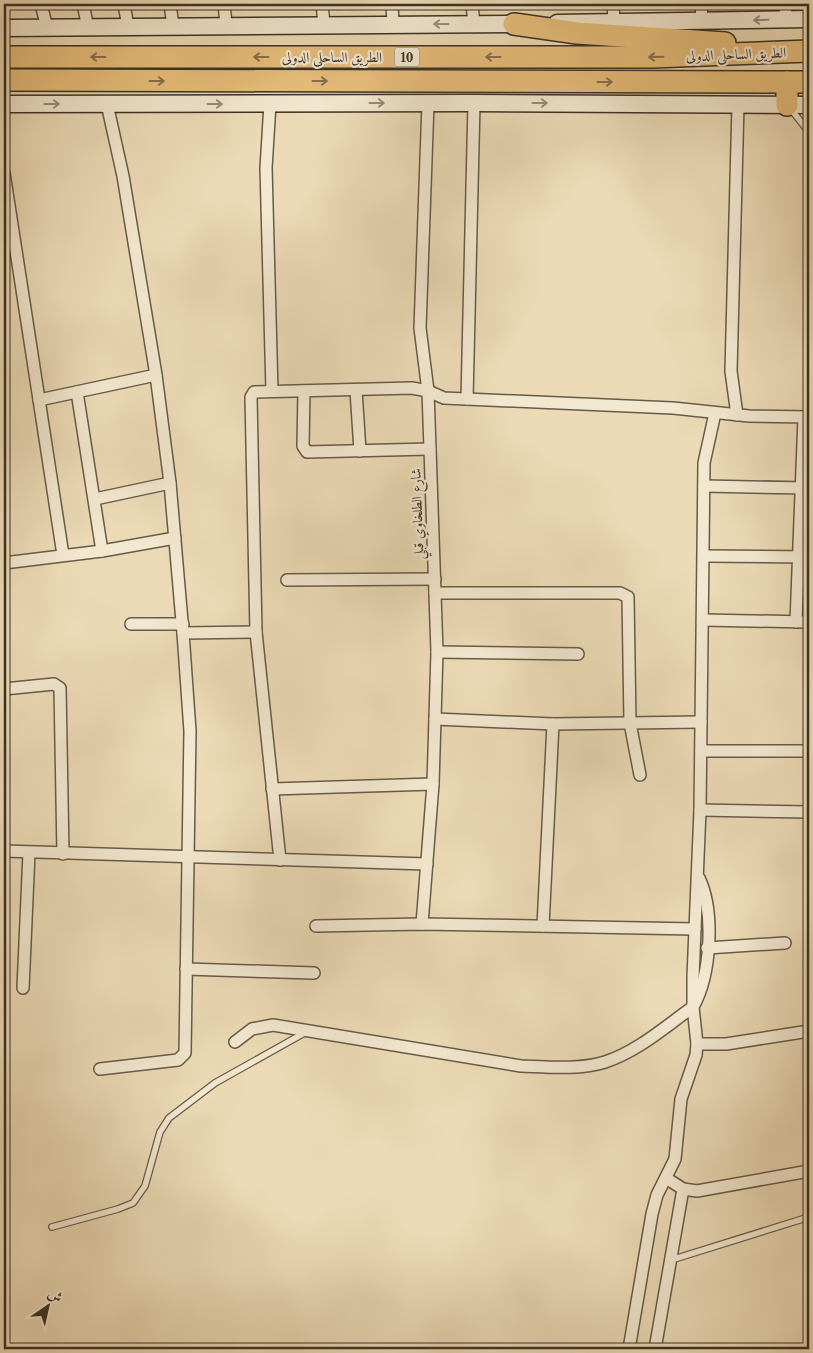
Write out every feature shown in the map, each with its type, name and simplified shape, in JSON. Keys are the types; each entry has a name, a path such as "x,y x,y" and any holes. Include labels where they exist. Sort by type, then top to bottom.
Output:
{"highway":[{"path":"514,24 577,33 710,41 799,52"},
{"name":"الطريق الساحلى الدولى","path":"4,57 652,57 799,52"},
{"name":"الطريق الساحلى الدولى","path":"4,80 809,82"},
{"path":"787,82 787,105"}],"street":[{"path":"41,4 47,28"},
{"path":"83,4 88,28"},
{"path":"124,4 128,27"},
{"path":"170,4 173,26"},
{"path":"224,4 226,24"},
{"path":"322,4 324,24"},
{"path":"392,4 393,24"},
{"path":"472,4 474,24"},
{"path":"613,4 614,21"},
{"path":"701,4 702,20"},
{"path":"4,28 88,28 226,24 514,24 702,20 785,12 809,19"},
{"name":"شارع الطلخاوي قبلي","path":"422,924 434,784 437,652 428,391 420,328 428,103"},
{"path":"4,104 474,103 809,105"},
{"path":"467,399 474,103"},
{"path":"100,1069 178,1060 183,1056 186,1049 190,731 170,483 156,375 123,176 107,104"},
{"path":"270,104 266,168 272,391"},
{"path":"736,415 731,371 738,105"},
{"path":"4,173 62,555"},
{"path":"39,400 156,375"},
{"path":"280,860 256,632 251,397 257,391 412,388 428,391 444,398 673,408 736,415 807,417 804,556 796,622"},
{"path":"356,390 360,452"},
{"path":"304,391 304,450 311,453 430,449"},
{"path":"77,392 102,551"},
{"path":"629,1349 652,1214 657,1195 675,1159 682,1099 696,1055 697,1044 693,1007 702,722 704,486 707,445 715,413"},
{"path":"95,499 170,483"},
{"path":"704,486 805,488"},
{"path":"4,562 102,551 175,538"},
{"path":"704,556 804,556"},
{"path":"287,580 435,579"},
{"path":"435,593 625,594 630,601 630,723 640,775"},
{"path":"703,620 809,622"},
{"path":"131,624 256,632"},
{"path":"437,652 578,654"},
{"path":"4,689 54,684 60,688 63,854"},
{"path":"435,719 553,724 702,722"},
{"path":"543,926 553,724"},
{"path":"701,751 809,751"},
{"path":"272,789 434,784"},
{"path":"700,810 809,812"},
{"path":"4,851 427,864"},
{"path":"23,988 29,852"},
{"path":"235,1042 247,1032 262,1026 273,1025 522,1066 552,1067 605,1062 641,1044 693,1007 702,982 707,948 707,904 697,875"},
{"path":"316,926 422,924 695,929"},
{"path":"707,948 785,943"},
{"path":"186,968 314,973"},
{"path":"697,1044 726,1044 809,1030"},
{"path":"666,1178 683,1189 697,1191 809,1171"},
{"path":"654,1349 683,1189"}],"lane":[{"path":"787,105 809,132"},
{"path":"52,1227 133,1203 145,1186 160,1132 169,1118 215,1082 308,1030"},
{"path":"670,1260 809,1216"}]}
